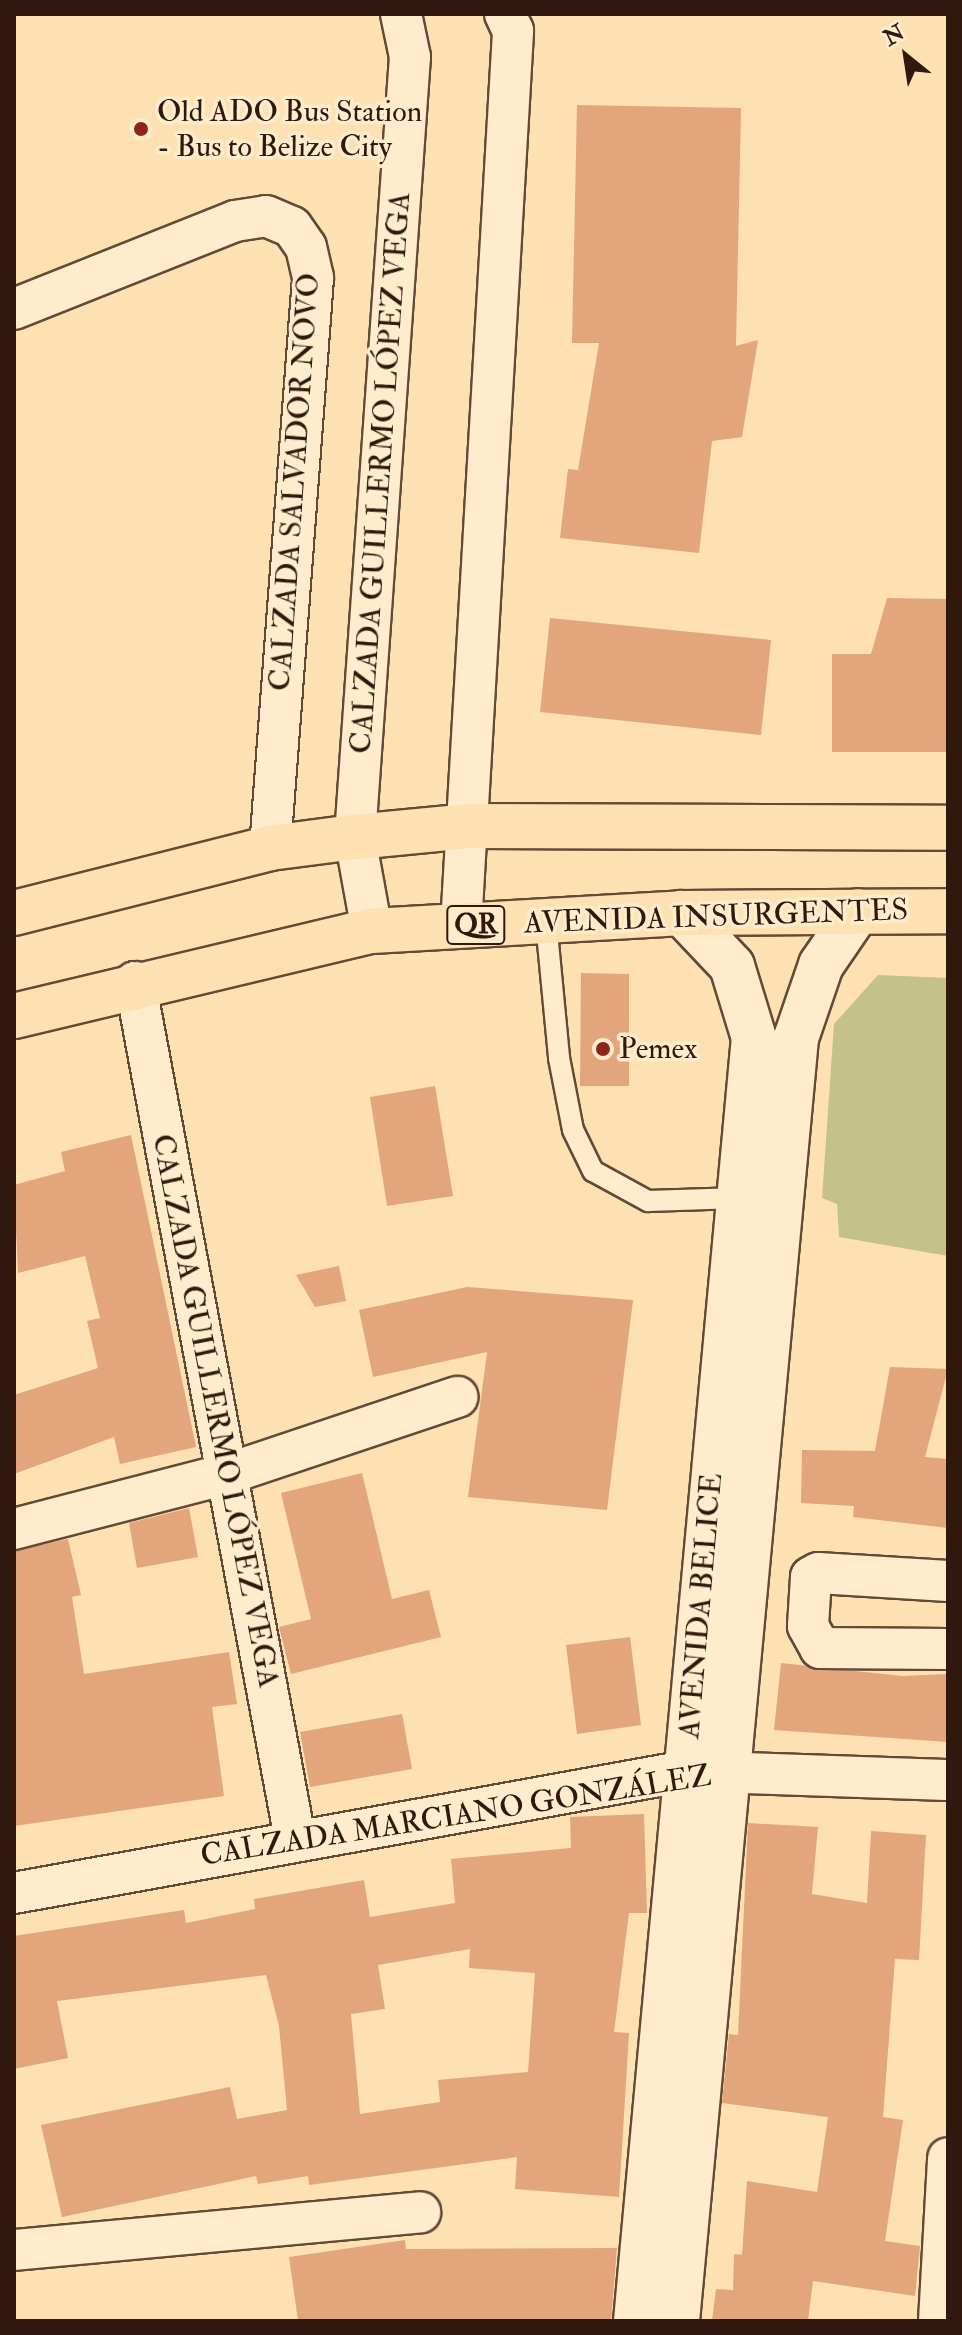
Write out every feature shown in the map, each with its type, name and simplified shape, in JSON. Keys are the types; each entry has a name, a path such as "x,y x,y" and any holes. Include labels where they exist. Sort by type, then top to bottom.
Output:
{"main road":[{"path":"14,913 270,848 470,826 948,828"},
{"name":"AVENIDA BELICE","path":"636,2321 796,1038 821,965 858,911"},
{"name":"AVENIDA INSURGENTES","path":"14,1016 135,982 372,931 682,913 948,911"},
{"name":"AVENIDA BELICE","path":"677,2321 739,1198 754,1038 732,966 682,913"}],"street":[{"name":"CALZADA GUILLERMO LÓPEZ VEGA","path":"372,931 355,837 410,57 401,14"},
{"path":"461,926 470,826 513,31 505,14"},
{"name":"CALZADA SALVADOR NOVO","path":"14,309 235,221 266,216 292,227 306,247 313,278 270,848"},
{"name":"CALZADA GUILLERMO LÓPEZ VEGA","path":"135,982 295,1839"},
{"path":"14,1529 227,1474 457,1397"},
{"path":"948,1581 818,1573 811,1577 808,1626 820,1648 948,1649"},
{"name":"CALZADA MARCIANO GONZÁLEZ","path":"14,1893 295,1839 707,1771 948,1780"},
{"path":"939,2321 948,2158"},
{"path":"14,2250 420,2212"}],"lane":[{"path":"546,922 559,1058 573,1130 593,1171 648,1201 739,1198"}],"shaded area":[{"path":"878,975 948,978 948,1256 839,1237 837,1204 822,1198 834,1024"}],"building":[{"path":"577,105 741,108 736,346 758,340 742,437 712,441 699,553 560,538 568,469 578,470 599,343 572,343"},
{"path":"887,598 948,599 948,752 832,752 832,654 871,654"},
{"path":"550,618 771,640 761,735 540,712"},
{"path":"581,973 629,974 629,1086 580,1086"},
{"path":"435,1086 453,1196 387,1206 370,1097"},
{"path":"131,1135 196,1447 120,1464 114,1437 14,1474 14,1395 98,1368 87,1321 100,1318 85,1256 18,1273 14,1185 65,1171 61,1152"},
{"path":"339,1266 346,1301 315,1307 296,1275"},
{"path":"467,1287 633,1300 607,1510 468,1497 487,1352 373,1377 359,1310"},
{"path":"890,1367 948,1369 925,1457 948,1459 948,1528 853,1517 854,1506 801,1503 802,1450 875,1451"},
{"path":"362,1473 392,1599 429,1590 441,1637 291,1674 279,1627 311,1619 281,1493"},
{"path":"189,1508 198,1557 137,1568 129,1523"},
{"path":"68,1539 81,1595 72,1597 84,1674 229,1652 237,1704 212,1707 224,1796 14,1826 14,1551"},
{"path":"630,1637 641,1725 577,1734 566,1645"},
{"path":"781,1663 902,1676 948,1674 948,1742 774,1730"},
{"path":"402,1714 412,1769 310,1787 300,1732"},
{"path":"644,1814 647,1913 629,1913 614,2032 629,2033 619,2197 515,2189 517,2157 309,2185 308,2176 258,2184 256,2176 62,2217 41,2125 230,2087 237,2119 287,2110 279,2026 266,1975 57,2001 68,2058 14,2069 14,1936 184,1910 186,1923 255,1909 254,1899 364,1880 370,1917 455,1903 451,1859 571,1848 570,1817","holes":["470,1949 469,1968 535,1973 528,2072 438,2080 440,2102 360,2114 351,2014 385,2009 378,1965"]},
{"path":"748,1823 818,1827 812,1894 867,1903 871,1831 926,1835 919,1960 895,1959 883,2117 903,2120 885,2241 920,2246 915,2296 813,2281 808,2321 712,2321 716,2289 733,2290 734,2254 742,2255 747,2181 817,2192 828,2117 722,2103 729,2034 738,2035"},
{"path":"405,2240 406,2249 617,2248 611,2321 298,2321 289,2257"}],"place":[{"name":"Old ADO Bus Station - Bus to Belize City","path":"141,129"},
{"name":"Pemex","path":"603,1049"}]}
